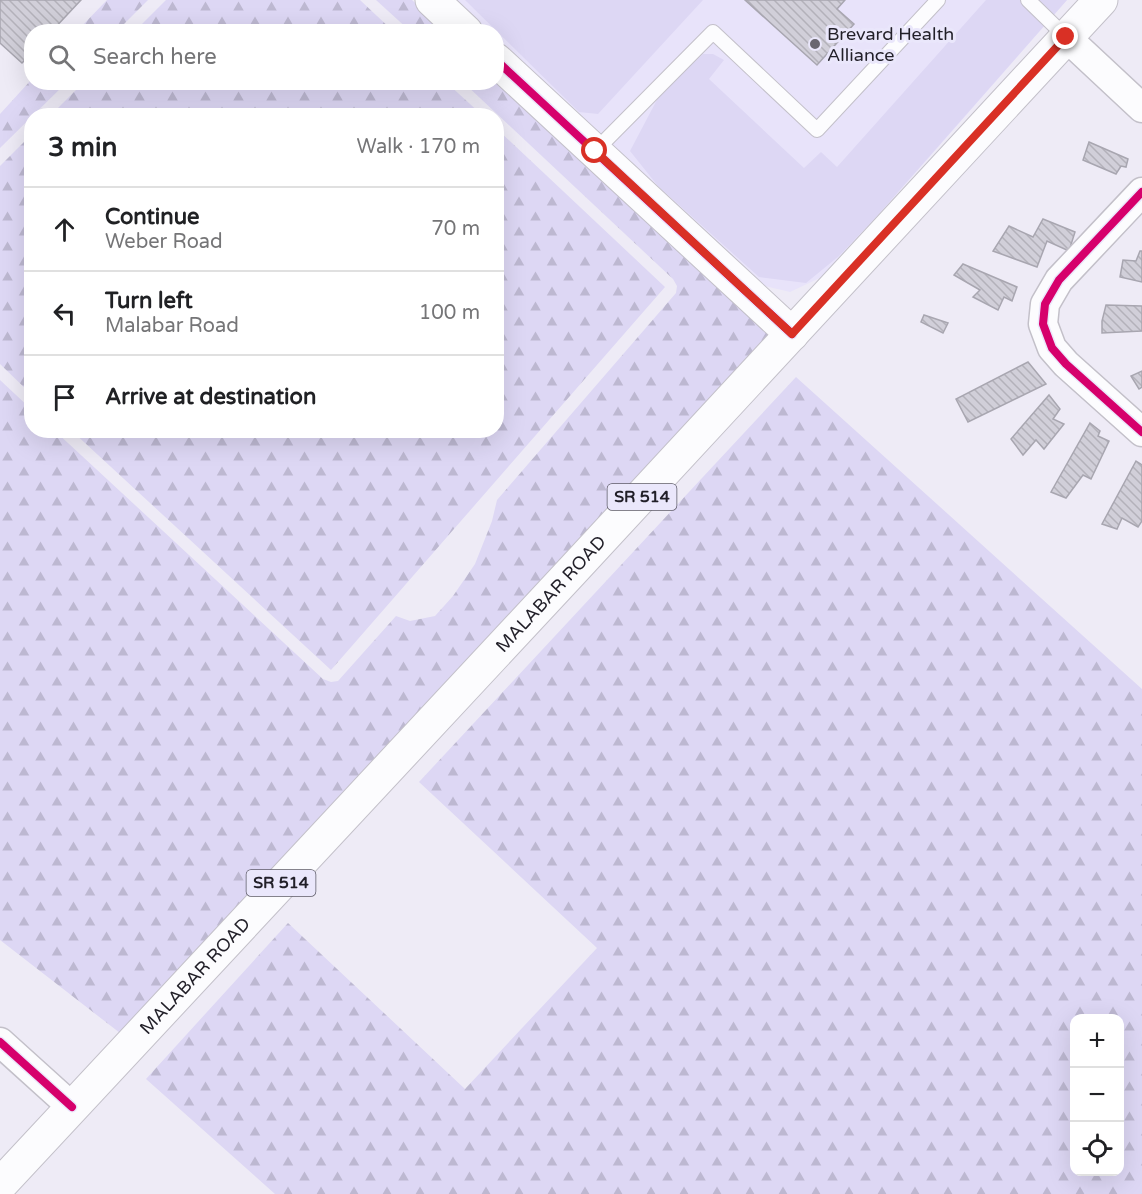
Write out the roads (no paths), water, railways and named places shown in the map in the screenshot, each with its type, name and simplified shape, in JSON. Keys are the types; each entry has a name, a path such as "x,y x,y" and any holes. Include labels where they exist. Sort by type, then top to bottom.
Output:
{"main road":[{"path":"432,0 458,24"},
{"name":"MALABAR ROAD","path":"0,1185 1101,0"},
{"path":"504,67 792,334"}],"street":[{"path":"1066,37 1142,108"},
{"path":"1142,192 1059,280 1045,304 1043,324 1052,348 1066,364 1142,432"},
{"path":"0,1042 72,1107"}],"lane":[{"path":"595,151 712,32 817,130 938,0"},
{"path":"1028,0 1066,37"}],"place":[{"name":"Brevard Health Alliance","path":"815,44"}]}
